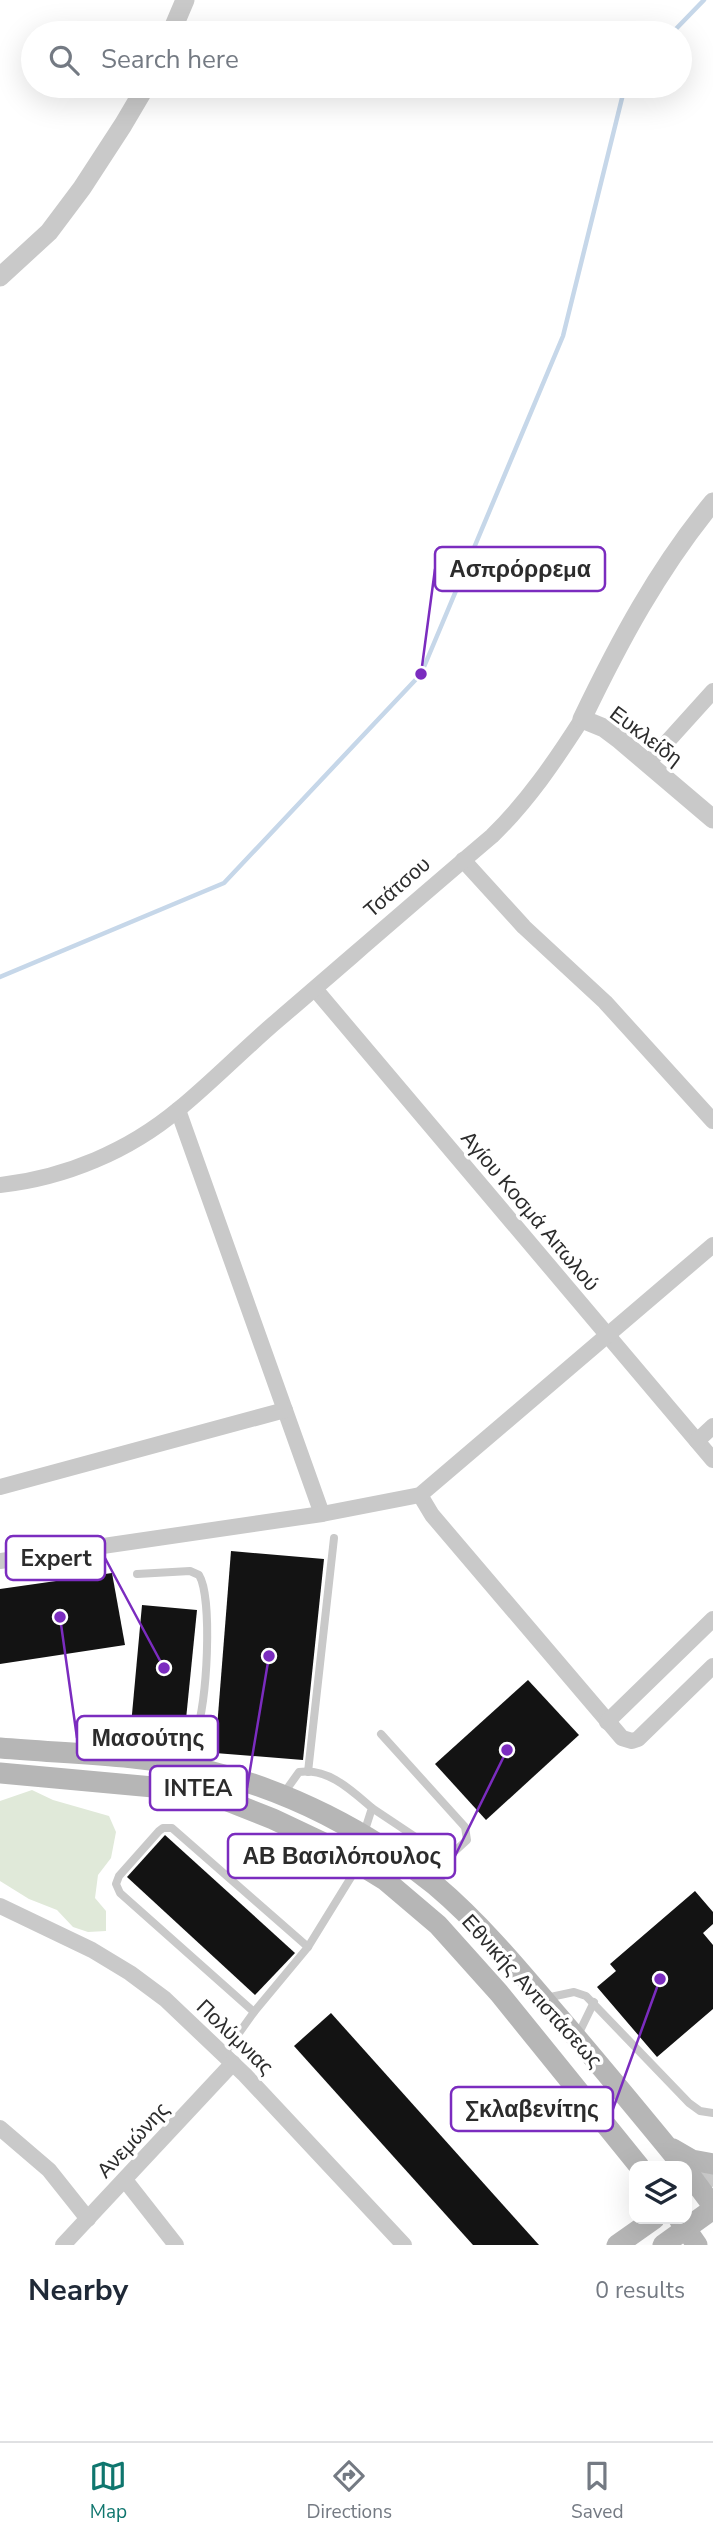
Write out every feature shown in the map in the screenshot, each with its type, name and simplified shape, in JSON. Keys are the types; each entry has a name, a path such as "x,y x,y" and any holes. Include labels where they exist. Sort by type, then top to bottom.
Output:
{"main road":[{"name":"Εθνικής Αντιστάσεως","path":"0,1748 155,1761 204,1770 249,1783 337,1820 388,1851 435,1886 503,1951 679,2161"},
{"name":"Εθνικής Αντιστάσεως","path":"0,1773 163,1788 220,1798 328,1845 385,1880 438,1925 499,1993 635,2161"},
{"path":"664,2144 692,2160 713,2164"},
{"path":"663,2245 688,2231 713,2207 696,2181"},
{"path":"622,2241 638,2224"},
{"path":"622,2241 647,2224"}],"street":[{"path":"176,21 185,0"},
{"path":"0,276 49,232 139,98"},
{"name":"Τσάτσου","path":"0,1185 28,1181 90,1162 131,1142 178,1110 517,812 548,772 582,719 620,639 659,573 713,502"},
{"path":"648,763 713,691"},
{"name":"Ευκλείδη","path":"582,719 604,728 713,819"},
{"path":"463,860 524,927 606,1003 713,1121"},
{"name":"Αγίου Κοσμά Αιτωλού","path":"315,989 713,1460"},
{"path":"178,1110 322,1514"},
{"path":"0,1561 322,1514 421,1495 713,1245"},
{"path":"0,1487 285,1410"},
{"path":"697,1441 713,1426"},
{"path":"421,1495 432,1515 622,1738 635,1740 713,1666"},
{"path":"607,1722 713,1619"},
{"name":"Πολύμνιας","path":"0,1906 93,1950 164,1999 229,2059 404,2245"},
{"name":"Ανεμώνης","path":"63,2245 125,2180 229,2059"},
{"path":"0,2127 43,2164 88,2219"},
{"path":"125,2180 176,2245"}],"lane":[{"path":"308,1772 334,1538"},
{"path":"137,1574 195,1572 202,1578 208,1630 208,1652 198,1727 192,1735 137,1732"},
{"path":"282,1796 295,1774 302,1771 337,1779 372,1808 429,1846 455,1851 467,1840 465,1827 381,1734"},
{"path":"174,1765 178,1736"},
{"path":"363,1836 372,1808"},
{"path":"254,2011 120,1893 116,1884 119,1876 159,1831 172,1828 308,1947"},
{"path":"229,2059 254,2011 308,1947 359,1864"},
{"path":"544,1999 574,1992 586,1996 689,2103 700,2111 713,2113"},
{"path":"576,2038 594,2002"}],"green space":[{"path":"32,1790 53,1800 109,1816 116,1832 111,1858 98,1875 95,1898 106,1911 106,1931 88,1932 73,1927 57,1910 29,1899 0,1881 0,1801"}],"building":[{"path":"231,1551 324,1559 303,1760 215,1753"},
{"path":"112,1573 125,1645 0,1664 0,1589"},
{"path":"142,1605 197,1610 183,1730 131,1725"},
{"path":"528,1680 579,1735 486,1820 435,1764"},
{"path":"165,1835 295,1953 255,1995 127,1877"},
{"path":"695,1891 713,1912 713,1924 703,1933 713,1945 713,2009 657,2057 597,1987 616,1971 610,1964"},
{"path":"331,2013 539,2245 473,2245 294,2046"}],"waterway":[{"path":"684,21 704,0"},
{"path":"0,977 224,883 421,674 563,336 622,98"}],"place":[{"name":"Ασπρόρρεμα","path":"421,674"},
{"name":"Μασούτης","path":"60,1617"},
{"name":"INTEA","path":"269,1656"},
{"name":"Expert","path":"164,1668"},
{"name":"ΑΒ Βασιλόπουλος","path":"507,1750"},
{"name":"Σκλαβενίτης","path":"660,1979"}]}
